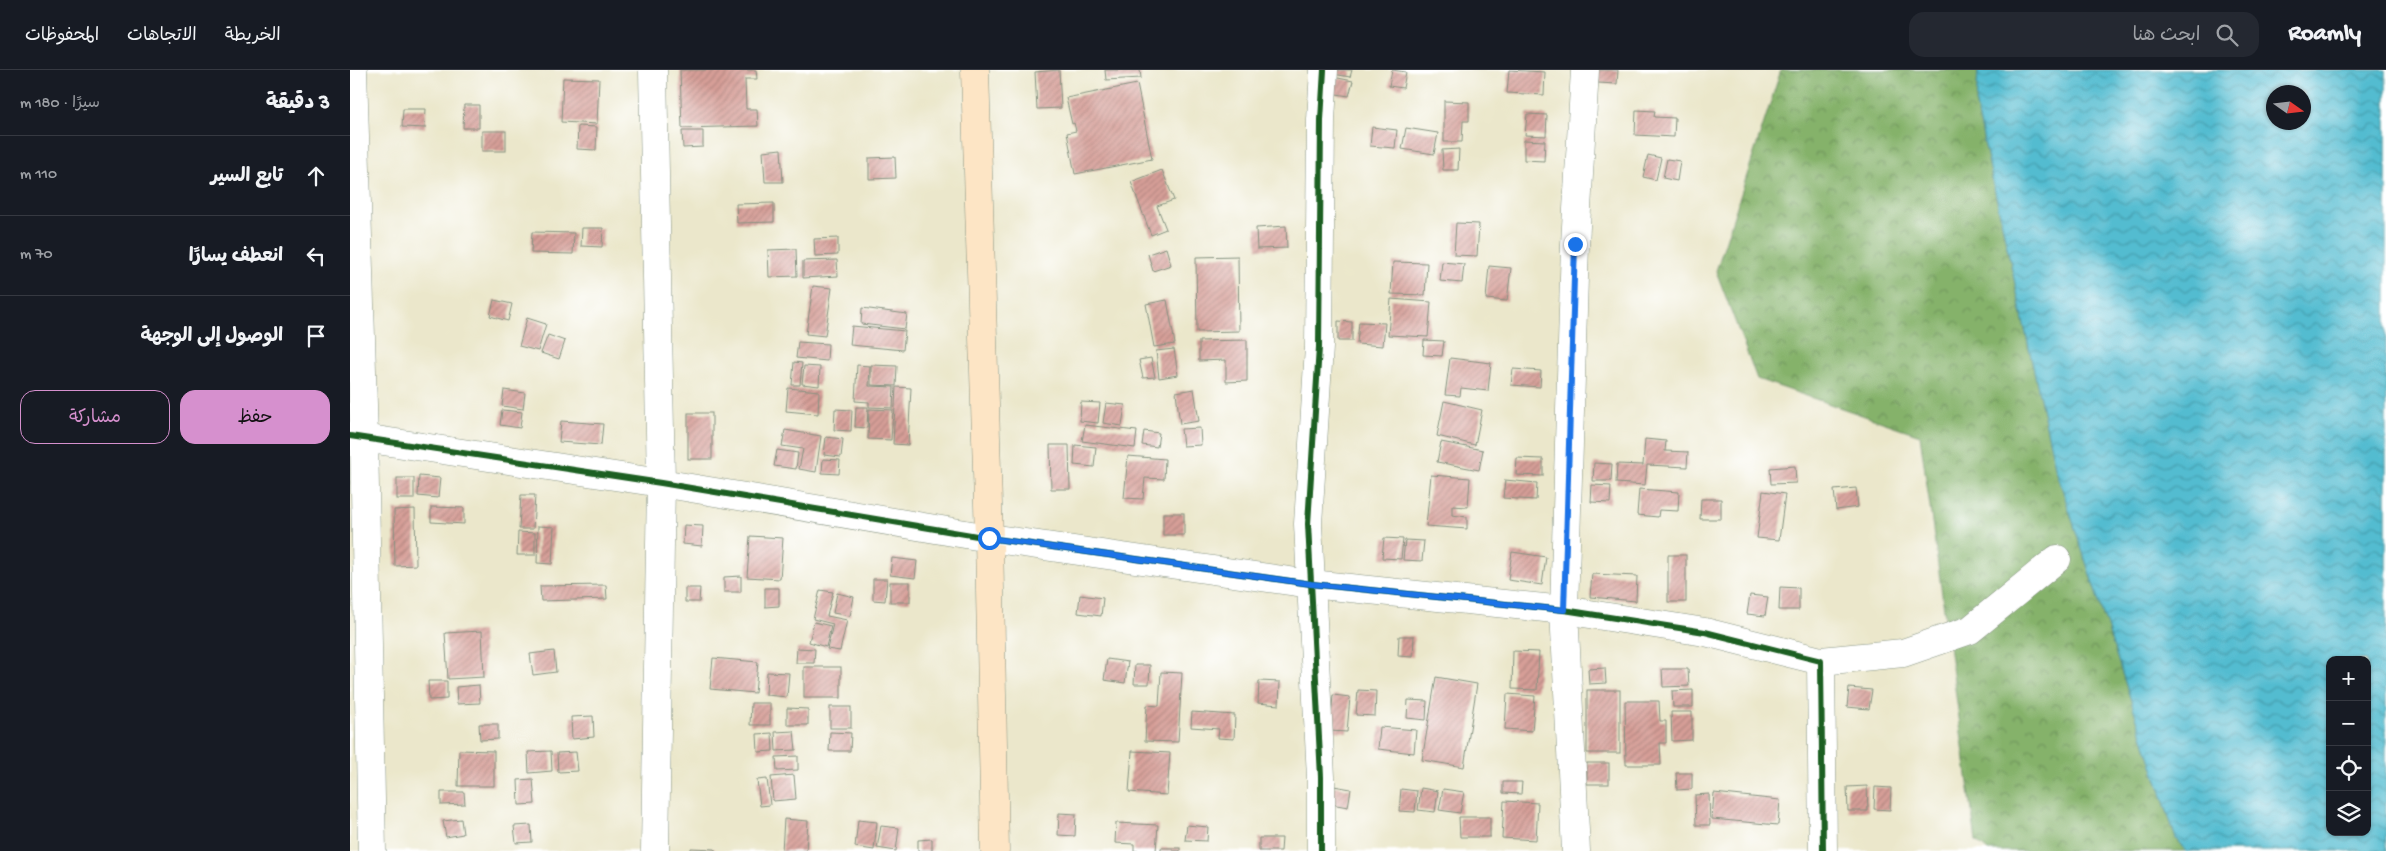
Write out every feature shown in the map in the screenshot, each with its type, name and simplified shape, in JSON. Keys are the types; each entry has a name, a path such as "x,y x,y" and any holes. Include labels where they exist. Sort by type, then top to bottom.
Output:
{"main road":[{"path":"975,70 989,538 995,851"}],"street":[{"path":"353,70 357,437 372,851"},
{"path":"653,70 661,483 655,851"},
{"path":"1320,851 1321,777 1308,524 1319,347 1321,120 1324,70"},
{"path":"1576,851 1564,610 1575,244 1585,70"},
{"path":"357,437 661,483 989,538 1311,584 1564,610 1705,632 1821,661 1903,653 1970,630 2057,559"},
{"path":"1821,661 1823,851"}],"green space":[{"path":"1781,70 1978,70 1976,105 2055,467 2176,839 2186,851 1988,851 1976,841 1920,435 1757,379 1716,271"}],"water":[{"path":"1978,70 2386,70 2386,851 2186,851 2176,839 2055,467 1976,105"}],"building":[{"path":"680,70 756,70 757,79 745,79 746,109 757,109 758,126 682,128"},
{"path":"1059,70 1061,108 1037,109 1035,72"},
{"path":"1105,70 1140,70 1141,78 1106,80"},
{"path":"1333,70 1352,70 1350,77 1333,74"},
{"path":"1392,70 1406,72 1403,88 1389,86"},
{"path":"1509,70 1545,72 1544,95 1507,93"},
{"path":"1598,70 1618,70 1617,84 1598,83"},
{"path":"1333,77 1353,81 1349,96 1330,93"},
{"path":"563,78 599,79 597,124 561,122"},
{"path":"1137,84 1152,159 1075,174 1067,133 1076,131 1074,123 1072,124 1066,98"},
{"path":"1444,101 1469,102 1469,121 1463,121 1462,142 1444,142"},
{"path":"464,105 479,105 479,128 463,128"},
{"path":"403,109 426,109 425,128 402,127"},
{"path":"1636,110 1655,111 1654,117 1675,118 1674,137 1635,135"},
{"path":"1527,114 1547,115 1546,136 1525,135"},
{"path":"578,126 597,127 596,150 577,149"},
{"path":"1372,127 1397,130 1395,148 1370,146"},
{"path":"1406,128 1438,133 1434,154 1402,149"},
{"path":"482,131 506,131 506,151 482,151"},
{"path":"682,131 703,131 703,147 683,148"},
{"path":"1524,140 1545,141 1544,161 1524,160"},
{"path":"781,149 783,182 765,182 763,151"},
{"path":"1459,149 1458,170 1443,170 1442,150"},
{"path":"1648,155 1661,158 1656,180 1643,177"},
{"path":"895,157 896,178 869,179 869,158"},
{"path":"1667,159 1680,161 1677,181 1663,178"},
{"path":"1162,170 1174,200 1157,206 1166,229 1151,235 1131,182"},
{"path":"774,203 774,222 737,223 736,204"},
{"path":"1456,223 1479,224 1477,256 1454,255"},
{"path":"1286,226 1287,248 1257,249 1256,228"},
{"path":"582,228 603,228 602,247 581,246"},
{"path":"532,232 574,233 573,254 531,253"},
{"path":"838,238 838,255 815,256 814,239"},
{"path":"1166,248 1171,265 1153,271 1148,254"},
{"path":"796,249 797,276 769,277 768,250"},
{"path":"1238,256 1239,331 1197,332 1196,257"},
{"path":"837,260 838,276 803,278 803,261"},
{"path":"1393,262 1427,263 1425,295 1391,294"},
{"path":"1442,262 1464,264 1462,283 1440,281"},
{"path":"1489,266 1511,268 1507,301 1486,299"},
{"path":"813,286 832,288 825,336 806,334"},
{"path":"1391,299 1431,302 1428,337 1388,335"},
{"path":"494,300 512,304 508,321 490,316"},
{"path":"1167,300 1175,344 1154,347 1146,304"},
{"path":"862,308 907,314 905,329 861,324"},
{"path":"527,318 546,324 538,351 519,346"},
{"path":"1338,321 1352,322 1352,341 1338,341"},
{"path":"1359,322 1385,323 1383,346 1357,344"},
{"path":"852,326 905,331 903,350 850,345"},
{"path":"548,335 565,341 559,359 541,353"},
{"path":"1247,340 1247,381 1226,382 1226,360 1199,361 1199,341"},
{"path":"1424,340 1444,341 1442,356 1423,355"},
{"path":"798,342 828,344 827,361 796,358"},
{"path":"1174,349 1178,375 1159,378 1156,351"},
{"path":"1151,358 1155,377 1143,378 1139,360"},
{"path":"1450,358 1491,363 1488,391 1461,388 1460,396 1445,395"},
{"path":"794,362 802,363 800,385 792,385"},
{"path":"857,365 870,366 869,386 894,387 893,408 869,407 869,402 855,401"},
{"path":"871,365 897,366 896,386 871,385"},
{"path":"804,366 820,367 819,386 802,384"},
{"path":"1513,369 1541,371 1540,387 1511,385"},
{"path":"896,387 911,388 908,445 893,444"},
{"path":"788,388 819,391 818,414 786,411"},
{"path":"1194,389 1199,421 1180,424 1176,392"},
{"path":"504,390 525,393 523,409 502,406"},
{"path":"1444,401 1482,410 1475,445 1437,436"},
{"path":"1081,402 1100,403 1098,423 1080,421"},
{"path":"1106,403 1125,405 1122,426 1103,423"},
{"path":"856,407 868,407 867,428 855,427"},
{"path":"835,409 852,410 851,431 834,430"},
{"path":"869,409 893,410 891,440 868,439"},
{"path":"502,410 522,412 520,428 500,425"},
{"path":"688,413 712,413 712,459 688,459"},
{"path":"561,421 603,424 601,445 559,442"},
{"path":"1085,425 1137,431 1135,448 1082,441"},
{"path":"1200,428 1201,445 1183,446 1181,429"},
{"path":"785,430 821,436 816,472 799,469 803,449 782,446"},
{"path":"1144,431 1159,433 1157,447 1142,445"},
{"path":"826,437 843,439 841,457 824,455"},
{"path":"1645,439 1666,441 1665,451 1688,452 1687,467 1647,465 1645,485 1616,483 1617,464 1643,465"},
{"path":"1441,442 1483,450 1479,470 1437,462"},
{"path":"1050,445 1069,445 1070,489 1051,489"},
{"path":"1075,445 1096,447 1094,467 1074,465"},
{"path":"777,450 798,453 796,469 774,466"},
{"path":"1128,456 1165,459 1164,479 1145,478 1143,499 1124,498"},
{"path":"1517,458 1543,459 1543,476 1516,475"},
{"path":"823,459 840,460 839,474 822,473"},
{"path":"1594,463 1612,464 1611,481 1593,481"},
{"path":"1795,466 1796,483 1771,484 1770,468"},
{"path":"1431,475 1470,478 1468,507 1452,506 1452,515 1467,517 1467,529 1426,526"},
{"path":"419,476 440,478 438,498 418,496"},
{"path":"397,478 414,478 414,499 397,499"},
{"path":"1505,480 1537,483 1536,500 1503,498"},
{"path":"1592,485 1611,486 1610,503 1591,502"},
{"path":"1856,488 1858,507 1836,510 1834,490"},
{"path":"1639,489 1679,492 1678,511 1659,510 1658,517 1637,515"},
{"path":"1763,491 1785,494 1779,540 1757,538"},
{"path":"521,495 535,495 533,529 519,529"},
{"path":"1701,499 1721,499 1721,519 1700,519"},
{"path":"431,507 464,508 464,524 431,522"},
{"path":"415,509 416,565 395,566 394,510"},
{"path":"1163,513 1184,513 1184,535 1163,535"},
{"path":"684,525 703,526 702,546 683,544"},
{"path":"538,526 554,527 552,564 537,563"},
{"path":"518,532 535,533 535,555 517,555"},
{"path":"750,536 783,538 780,579 747,577"},
{"path":"1384,538 1403,539 1401,559 1382,558"},
{"path":"1405,540 1424,541 1422,561 1403,560"},
{"path":"1512,552 1546,557 1542,585 1508,580"},
{"path":"1668,555 1686,555 1686,602 1668,602"},
{"path":"892,558 917,561 915,578 890,575"},
{"path":"1592,574 1637,576 1636,601 1590,597"},
{"path":"741,576 741,592 724,592 724,577"},
{"path":"873,579 887,579 885,601 873,600"},
{"path":"890,582 910,582 910,602 890,602"},
{"path":"606,585 607,599 541,601 540,586"},
{"path":"1780,587 1799,588 1799,610 1779,610"},
{"path":"685,588 700,588 699,602 685,602"},
{"path":"765,588 779,588 779,606 765,607"},
{"path":"820,590 833,592 827,616 847,620 840,651 827,649 833,624 813,619"},
{"path":"837,593 854,597 850,616 833,613"},
{"path":"1080,595 1103,598 1101,616 1078,613"},
{"path":"1750,595 1768,597 1765,616 1747,614"},
{"path":"814,622 831,626 826,647 809,642"},
{"path":"482,631 484,677 448,679 445,633"},
{"path":"1399,636 1414,636 1413,657 1398,656"},
{"path":"797,648 815,649 814,663 796,663"},
{"path":"554,651 556,672 533,675 530,654"},
{"path":"1513,651 1539,652 1537,690 1512,689"},
{"path":"713,658 758,662 755,693 710,689"},
{"path":"1107,659 1128,662 1125,683 1104,680"},
{"path":"1135,665 1150,665 1149,684 1134,684"},
{"path":"804,667 841,667 841,698 804,698"},
{"path":"1605,668 1606,683 1589,684 1588,669"},
{"path":"1662,669 1688,669 1689,686 1663,687"},
{"path":"767,672 789,673 787,697 766,695"},
{"path":"1161,672 1182,673 1178,742 1145,741 1147,705 1159,706"},
{"path":"1436,677 1477,684 1464,767 1422,760"},
{"path":"428,681 447,681 447,699 429,700"},
{"path":"1259,681 1280,682 1279,705 1258,703"},
{"path":"479,685 480,703 457,704 456,687"},
{"path":"1849,688 1872,690 1869,709 1847,707"},
{"path":"1358,690 1376,691 1375,716 1356,715"},
{"path":"1587,690 1620,690 1620,753 1587,753"},
{"path":"1693,690 1693,707 1673,707 1672,691"},
{"path":"1507,694 1535,696 1532,731 1505,729"},
{"path":"1333,695 1350,697 1347,732 1330,731"},
{"path":"1408,700 1427,701 1426,720 1407,718"},
{"path":"1625,701 1659,701 1660,721 1666,721 1666,743 1660,743 1661,765 1626,765"},
{"path":"751,703 770,703 770,725 750,725"},
{"path":"830,707 851,707 851,728 830,728"},
{"path":"787,708 808,709 808,725 787,725"},
{"path":"1192,712 1235,715 1234,739 1218,738 1219,729 1191,727"},
{"path":"1671,712 1692,712 1692,740 1672,741"},
{"path":"593,716 594,737 572,739 571,717"},
{"path":"479,724 498,724 498,739 480,740"},
{"path":"1380,727 1416,730 1414,753 1378,749"},
{"path":"794,731 796,750 776,751 775,732"},
{"path":"830,732 851,733 850,751 829,751"},
{"path":"772,733 773,751 758,752 757,734"},
{"path":"459,750 494,751 494,786 458,786"},
{"path":"551,751 552,771 529,773 528,752"},
{"path":"1132,751 1170,753 1167,795 1129,792"},
{"path":"576,752 578,771 558,772 557,753"},
{"path":"798,756 798,770 777,771 776,757"},
{"path":"1587,763 1609,763 1609,784 1587,784"},
{"path":"1676,773 1692,773 1692,789 1677,790"},
{"path":"794,775 796,799 773,801 771,777"},
{"path":"533,779 535,804 519,805 518,780"},
{"path":"767,779 770,805 760,806 757,780"},
{"path":"1503,782 1522,782 1521,794 1503,793"},
{"path":"1334,786 1351,789 1348,807 1331,804"},
{"path":"1867,786 1868,811 1848,811 1847,787"},
{"path":"1875,787 1891,788 1890,810 1874,809"},
{"path":"1421,788 1438,791 1435,812 1418,810"},
{"path":"1401,789 1417,791 1415,812 1399,811"},
{"path":"1443,789 1464,792 1460,813 1439,810"},
{"path":"441,792 464,792 465,804 441,805"},
{"path":"1714,793 1780,800 1778,825 1712,819"},
{"path":"1709,794 1710,825 1696,825 1695,795"},
{"path":"1504,801 1538,803 1536,840 1502,838"},
{"path":"1059,813 1076,814 1075,836 1058,835"},
{"path":"1459,817 1490,817 1490,837 1460,837"},
{"path":"461,819 463,834 446,837 443,821"},
{"path":"784,819 808,821 806,851 782,851"},
{"path":"858,820 877,822 874,850 855,847"},
{"path":"1116,823 1158,825 1156,851 1134,851 1134,844 1115,843"},
{"path":"531,825 532,842 516,843 514,826"},
{"path":"1187,825 1208,827 1207,841 1185,840"},
{"path":"881,826 899,828 896,851 877,848"},
{"path":"1259,838 1282,838 1281,851 1259,851"},
{"path":"932,839 932,851 918,851 918,840"},
{"path":"691,848 715,849 715,851 691,851"},
{"path":"1161,848 1180,848 1180,851 1161,851"}],"cycle path":[{"path":"1321,851 1321,777 1308,524 1319,347 1321,120 1324,70"},
{"path":"350,436 661,483 989,538 1311,584 1564,610 1705,632 1821,661 1823,851"}],"route":[{"path":"989,538 1311,584 1564,610 1575,244"}]}
